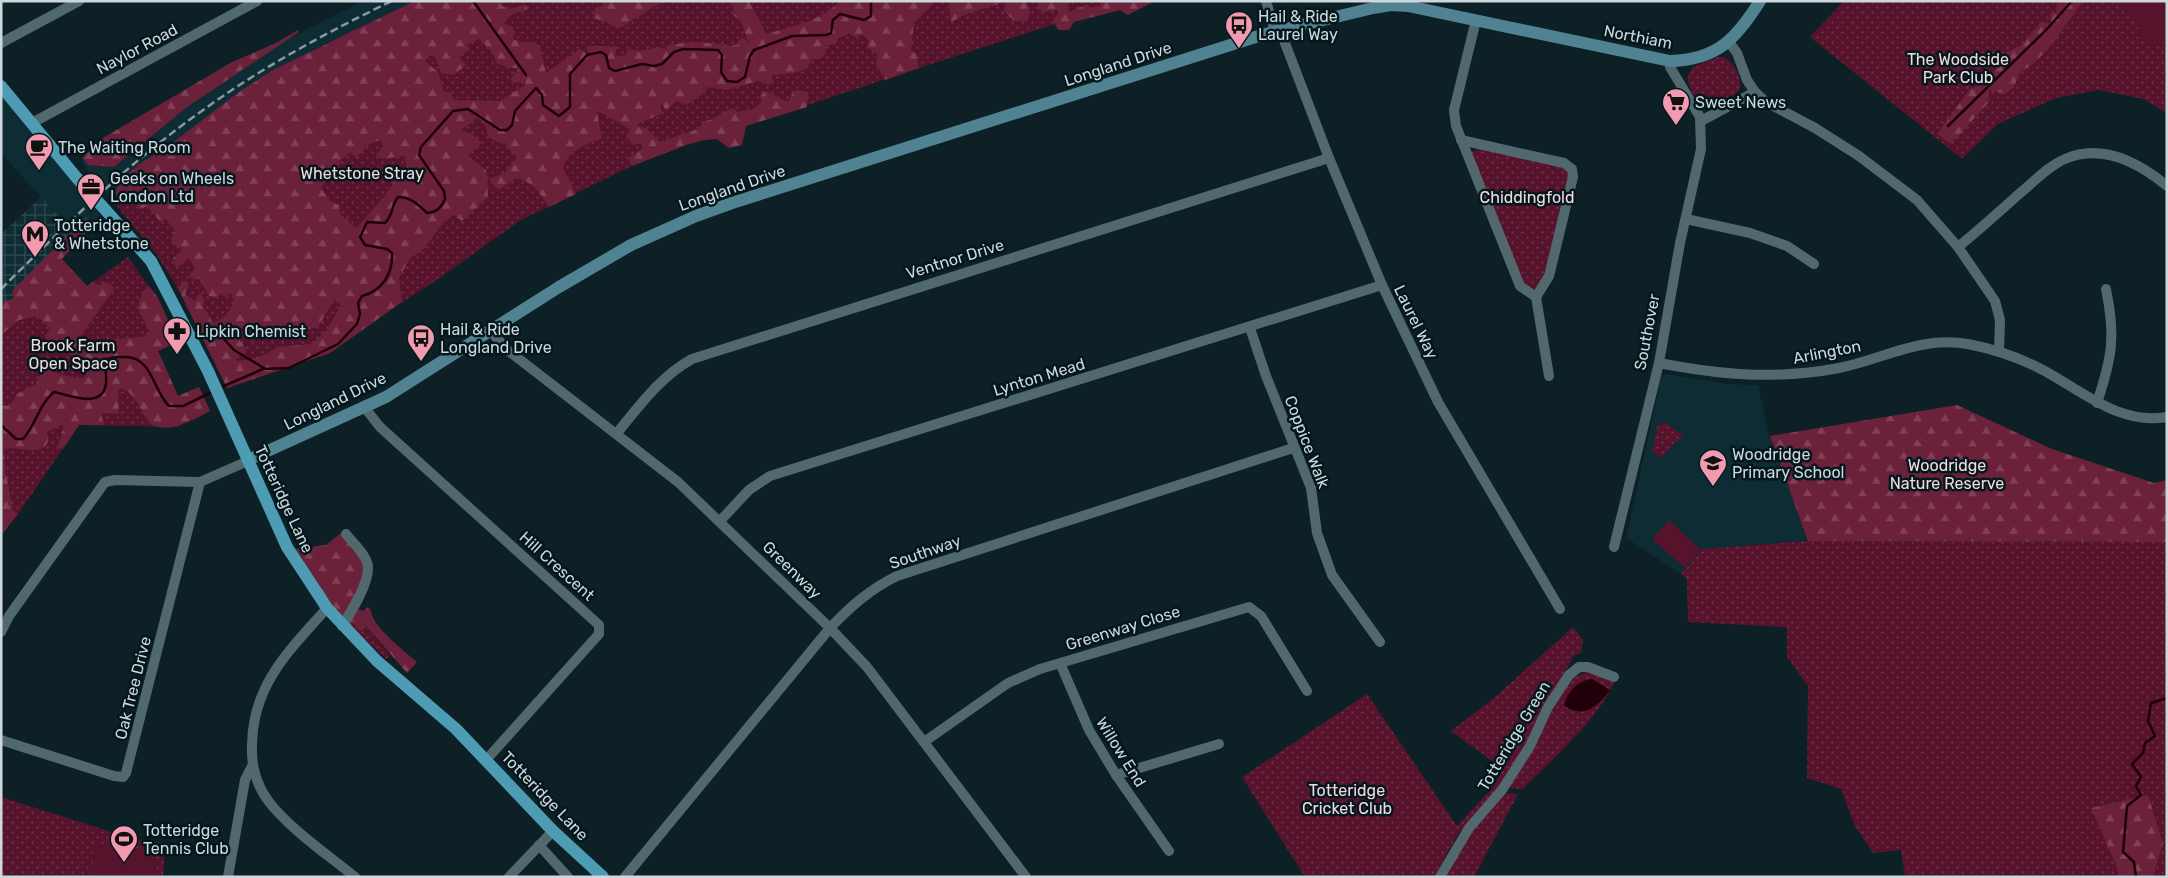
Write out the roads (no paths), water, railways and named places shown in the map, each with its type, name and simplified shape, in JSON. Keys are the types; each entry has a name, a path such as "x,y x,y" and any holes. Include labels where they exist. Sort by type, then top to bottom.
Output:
{"main road":[{"name":"Totteridge Lane","path":"2,88 85,187 151,261 208,371 296,564 327,608 377,661 456,729 553,831 603,877"}],"street":[{"path":"1,43 80,1"},
{"name":"Naylor Road","path":"32,124 257,1"},
{"name":"Laurel Way","path":"1266,1 1273,32 1329,158 1382,285 1438,402 1560,609"},
{"path":"1760,1 1740,31 1729,42 1737,53 1747,80 1755,92 1766,102 1815,128 1859,156 1918,200 1958,247 1994,301 2000,320 1999,350"},
{"name":"Northiam","path":"1273,32 1391,5 1408,6 1670,61 1696,59 1729,42"},
{"path":"1476,20 1454,110 1461,140 1520,286 1536,297 1549,376"},
{"name":"Longland Drive","path":"248,461 365,408 605,259 696,216 1273,32"},
{"name":"Southover","path":"1614,547 1659,363 1686,219 1702,149 1701,121 1670,67 1670,61"},
{"path":"1701,121 1755,92"},
{"path":"1461,140 1564,163 1572,169 1574,177 1549,276 1544,287 1536,297"},
{"path":"1958,247 2038,178 2065,159 2095,153 2115,155 2134,163 2167,186"},
{"name":"Ventnor Drive","path":"617,433 673,369 692,359 1329,158"},
{"path":"1686,219 1750,233 1787,246 1814,264"},
{"name":"Lynton Mead","path":"720,521 749,490 770,476 1250,328 1382,285"},
{"path":"2097,403 2111,355 2111,310 2106,289"},
{"name":"Coppice Walk","path":"1250,328 1294,448 1311,488 1317,533 1332,574 1380,642"},
{"name":"Greenway","path":"491,331 506,348 678,482 830,628 867,667 1026,877"},
{"name":"Arlington","path":"1659,363 1726,375 1782,376 1840,368 1928,343 1965,344 1999,350 2040,368 2097,403 2133,416 2158,419 2167,417"},
{"name":"Hill Crescent","path":"365,408 388,433 600,625 599,634 486,760"},
{"name":"Southway","path":"625,877 830,628 852,605 882,583 897,576 1294,448"},
{"path":"1,632 9,616 105,482 115,480 200,482 248,461"},
{"name":"Oak Tree Drive","path":"1,740 114,776 123,777 126,774 200,482"},
{"path":"342,626 358,598 368,568 364,556 346,534"},
{"path":"327,608 286,654 262,691 254,719 252,766 261,789 272,806 355,877"},
{"name":"Greenway Close","path":"924,742 1008,683 1060,663 1250,608 1260,616 1307,691"},
{"name":"Willow End","path":"1060,663 1089,730 1116,775 1169,851"},
{"name":"Totteridge Green","path":"1440,877 1469,828 1502,790 1530,746 1548,707 1569,675 1579,667 1588,667 1614,677"},
{"path":"1116,775 1219,744"},
{"path":"228,877 245,780 252,766"},
{"path":"509,877 553,831"},
{"path":"539,845 568,877"}],"waterway":[{"path":"473,1 526,75"},
{"path":"219,388 263,369 289,368 338,344 357,324 360,314 358,303 362,296 381,286 388,275 392,261 392,253 387,249 365,245 360,237 367,222 385,223 398,197 414,202 427,213 436,211 442,205 445,199 444,191 419,155 421,147 453,111 468,109 500,130 507,130 512,125 515,111 536,88 542,95 543,105 559,116 570,107 570,74 587,55 601,52 606,55 609,68 615,71 642,64 654,66 662,64 674,52 683,49 718,50 722,55 721,72 727,81 737,82 745,77 750,56 754,50 792,36 826,35 831,33 833,20 840,14 864,20 871,16 871,1"},
{"path":"1948,126 2047,29 2072,1"},
{"path":"215,329 234,350 264,368"},
{"path":"1,425 16,439 23,439 45,402 54,392 85,399 99,396 104,391 106,383 106,360 114,357 126,357 142,363 152,376 159,392 169,406 183,406 212,392"},
{"path":"2136,877 2134,862 2123,852 2127,806 2141,795 2136,786 2141,777 2132,764 2143,753 2145,743 2155,736 2148,721 2151,703 2167,698"}],"railway":[{"path":"1,289 121,175 199,113 245,81 293,52 392,1"}],"place":[{"name":"Hail & Ride Laurel Way","path":"1239,49"},
{"name":"Sweet News","path":"1676,126"},
{"name":"The Waiting Room","path":"39,171"},
{"name":"Geeks on Wheels London Ltd","path":"91,211"},
{"name":"Totteridge & Whetstone","path":"35,258"},
{"name":"Lipkin Chemist","path":"177,355"},
{"name":"Hail & Ride Longland Drive","path":"421,362"},
{"name":"Woodridge Primary School","path":"1713,487"},
{"name":"Totteridge Tennis Club","path":"124,863"}],"park label":[{"name":"The Woodside Park Club","path":"1958,68"},
{"name":"Whetstone Stray","path":"362,173"},
{"name":"Chiddingfold","path":"1527,197"},
{"name":"Brook Farm Open Space","path":"73,354"},
{"name":"Woodridge Nature Reserve","path":"1947,474"},
{"name":"Totteridge Cricket Club","path":"1347,799"}]}
